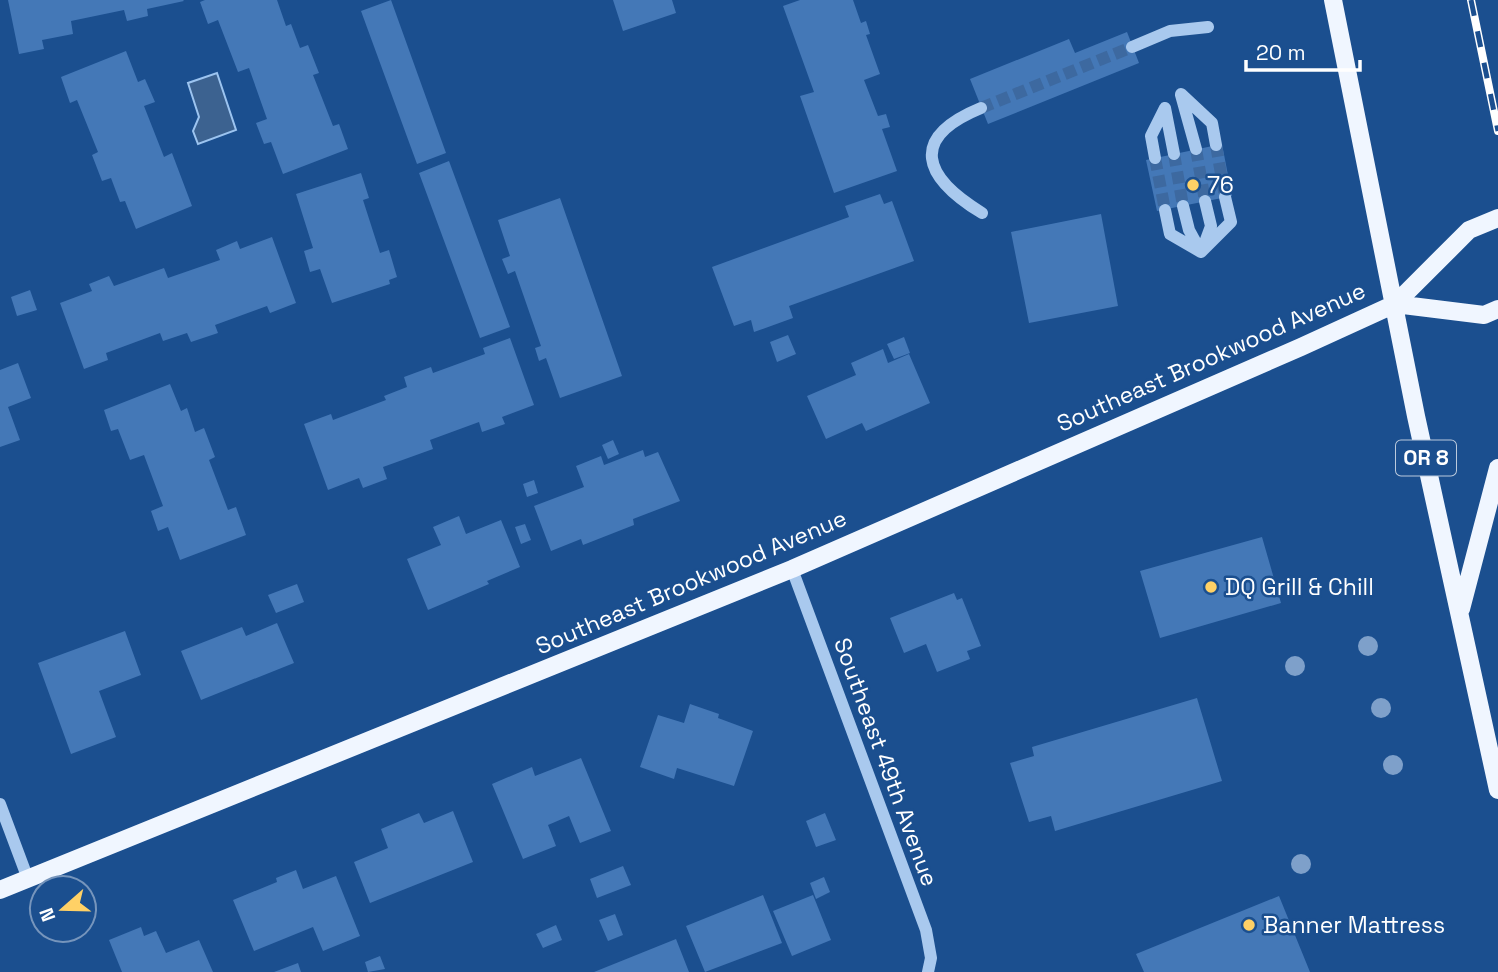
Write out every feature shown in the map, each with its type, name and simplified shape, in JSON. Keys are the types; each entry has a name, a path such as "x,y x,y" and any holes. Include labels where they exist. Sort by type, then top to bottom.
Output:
{"main road":[{"name":"OR 8","path":"1332,0 1498,790"},
{"name":"Southeast Brookwood Avenue","path":"40,874 792,569 1395,303 1469,230 1498,218"},
{"name":"Southeast Brookwood Avenue","path":"1395,303 1484,315 1498,309"},
{"path":"1460,613 1498,468"},
{"name":"Southeast Brookwood Avenue","path":"0,890 28,879"}],"street":[{"path":"1132,47 1170,31 1208,27"},
{"path":"1196,149 1181,94 1212,123 1216,145"},
{"path":"981,108 954,119 937,134 930,151 934,164 955,197 982,214"},
{"path":"1155,158 1151,136 1165,108 1174,154"},
{"path":"1201,252 1231,222 1225,197"},
{"path":"1201,252 1211,226 1205,201"},
{"path":"1184,206 1189,230 1201,252"},
{"path":"1165,210 1170,234 1201,252"},
{"name":"Southeast 49th Avenue","path":"792,569 926,930 931,958 928,972"},
{"path":"0,804 28,879"}],"water":[{"path":"217,73 236,130 198,144 193,131 199,117 188,83"}],"building":[{"path":"8,0 184,1 147,9 148,16 127,21 124,10 71,21 73,34 42,40 44,49 19,54"},
{"path":"277,0 286,26 291,24 300,48 308,45 319,73 313,75 333,126 339,124 348,149 283,174 271,142 264,144 256,123 267,119 249,68 238,72 218,20 208,24 200,2"},
{"path":"391,0 446,153 417,164 361,11"},
{"path":"613,0 672,0 676,13 623,31"},
{"path":"800,0 853,0 861,23 866,21 870,34 866,35 880,74 864,80 878,116 886,114 890,127 882,129 897,171 834,193 800,96 814,92 783,6"},
{"path":"1127,32 1139,63 988,124 970,79 1069,39 1075,53"},
{"path":"126,51 138,82 145,79 155,102 144,106 164,157 172,153 192,206 136,229 125,201 120,202 111,178 102,181 92,155 98,152 77,100 70,103 61,77"},
{"path":"1222,144 1232,196 1157,211 1146,160"},
{"path":"449,161 510,327 480,338 419,173"},
{"path":"361,173 369,198 363,200 380,253 389,250 397,277 389,280 390,284 332,303 320,269 310,272 304,251 313,248 296,194"},
{"path":"880,194 884,204 892,201 914,261 789,306 793,318 754,332 751,320 734,326 712,267 849,217 845,206"},
{"path":"560,198 622,376 560,398 546,358 539,361 535,348 541,346 515,271 508,274 502,259 510,256 498,220"},
{"path":"1101,214 1118,306 1029,323 1011,232"},
{"path":"272,237 296,303 270,313 267,306 215,325 218,333 191,342 187,333 163,341 160,333 106,353 108,360 84,369 60,303 92,291 89,284 109,276 114,286 164,268 168,278 220,260 216,250 237,241 240,249"},
{"path":"30,290 37,310 17,316 11,297"},
{"path":"788,335 796,354 777,362 770,342"},
{"path":"904,337 910,353 894,359 887,344"},
{"path":"510,338 534,405 502,417 505,424 482,432 479,422 430,440 433,449 383,467 387,479 363,488 359,478 328,490 304,424 331,414 333,420 386,400 384,396 407,387 404,377 431,367 433,373 485,354 483,348"},
{"path":"883,349 888,363 909,354 930,403 866,431 862,423 826,439 807,396 856,375 851,363"},
{"path":"18,363 31,398 8,407 20,440 0,447 0,370"},
{"path":"170,384 181,411 187,408 195,432 204,428 215,457 209,460 228,510 236,507 246,535 180,560 168,527 158,531 151,511 163,506 144,455 130,460 118,429 111,431 104,410"},
{"path":"613,440 619,454 608,459 602,445"},
{"path":"643,450 645,457 658,452 680,501 633,519 634,525 583,545 581,539 551,551 534,506 584,487 576,466 601,456 604,465"},
{"path":"534,480 538,493 527,497 523,484"},
{"path":"459,516 466,534 501,520 520,567 487,581 489,584 428,610 407,559 441,545 433,527"},
{"path":"525,524 531,540 521,544 515,527"},
{"name":"DQ Grill & Chill","path":"1262,537 1281,603 1160,638 1140,571"},
{"path":"297,584 304,602 276,613 268,595"},
{"path":"954,593 957,600 962,598 981,646 967,651 970,659 937,672 926,644 904,653 890,618"},
{"path":"277,623 294,663 201,700 181,651 242,627 246,636"},
{"path":"125,631 141,675 99,691 116,737 71,754 38,663"},
{"path":"1197,698 1222,781 1055,831 1051,816 1029,822 1010,763 1034,756 1032,747"},
{"path":"690,704 719,714 718,718 753,731 734,786 677,768 674,779 640,767 658,715 684,723"},
{"path":"581,758 611,831 580,843 569,816 548,825 556,846 523,859 492,784 532,767 535,776"},
{"path":"453,811 473,862 370,903 354,862 388,848 381,829 419,813 424,823"},
{"path":"825,813 836,840 816,847 806,821"},
{"path":"623,866 631,885 597,898 590,879"},
{"path":"296,870 303,889 336,876 360,936 323,951 313,927 254,951 233,900 277,882 276,878"},
{"path":"824,877 830,892 816,899 810,883"},
{"path":"763,895 782,943 705,972 686,926"},
{"path":"813,895 831,940 792,956 773,911"},
{"name":"Banner Mattress","path":"1279,896 1310,972 1144,972 1136,954"},
{"path":"615,914 623,935 608,941 599,920"},
{"path":"556,925 562,940 543,948 536,934"},
{"path":"141,927 144,936 156,931 166,953 199,940 213,972 122,972 109,940"},
{"path":"676,939 689,972 594,972"},
{"path":"380,956 385,969 368,972 365,962"},
{"path":"298,963 301,972 274,972"}],"tunnel":[{"path":"981,108 1132,47"},
{"path":"1216,145 1225,197"},
{"path":"1196,149 1205,201"},
{"path":"1174,154 1183,206"},
{"path":"1155,158 1165,210"}],"railway":[{"path":"1471,0 1498,131"}],"place":[{"name":"76","path":"1193,185"},
{"name":"DQ Grill & Chill","path":"1211,587"},
{"name":"Banner Mattress","path":"1249,925"}]}
